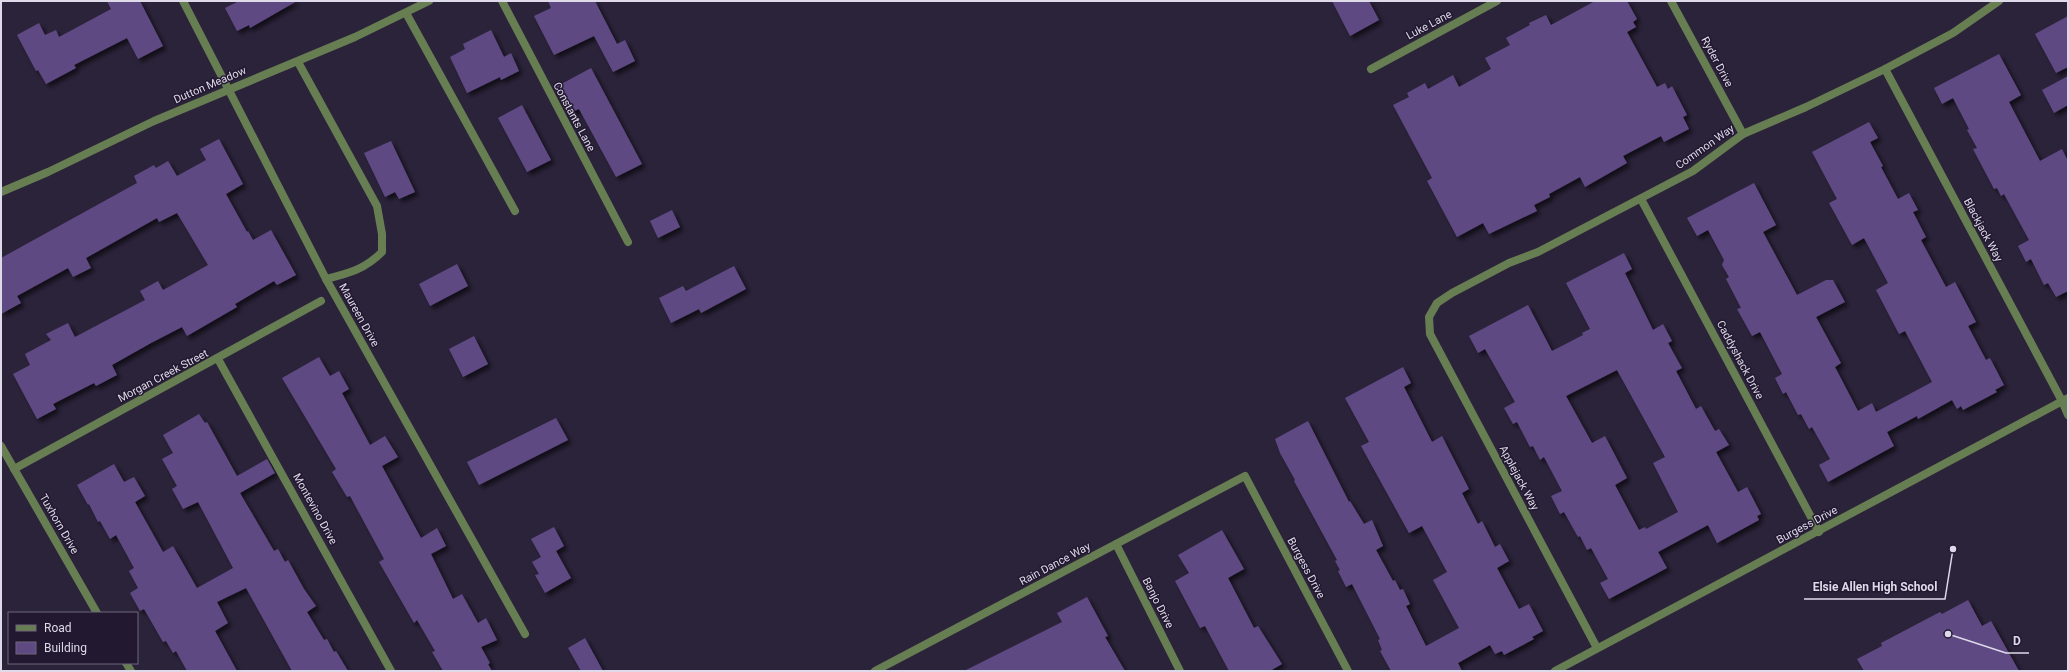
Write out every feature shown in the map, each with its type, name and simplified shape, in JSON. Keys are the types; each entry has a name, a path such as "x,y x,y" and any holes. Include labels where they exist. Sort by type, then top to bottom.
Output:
{"street":[{"name":"Maureen Drive","path":"183,1 326,279 525,634"},
{"name":"Dutton Meadow","path":"1,192 48,172 147,124 229,89 298,62 429,1"},
{"name":"Constants Lane","path":"502,1 628,242"},
{"name":"Luke Lane","path":"1371,68 1497,1"},
{"name":"Ryder Drive","path":"1671,1 1743,134"},
{"name":"Common Way","path":"1429,316 1437,303 1452,293 1509,263 1538,252 1693,171 1743,134 1806,107 1885,69 1952,33 1999,1"},
{"path":"406,13 516,211"},
{"path":"298,62 377,206 382,234 382,252 370,264 351,272 326,279"},
{"name":"Blackjack Way","path":"1885,69 2065,400 2068,415"},
{"name":"Caddyshack Drive","path":"1641,199 1819,532"},
{"name":"Morgan Creek Street","path":"14,469 218,359 321,301"},
{"name":"Applejack Way","path":"1429,316 1430,334 1437,348 1597,648"},
{"name":"Montevino Drive","path":"218,359 391,671"},
{"name":"Burgess Drive","path":"1555,671 2065,400"},
{"name":"Tuxhorn Drive","path":"1,446 96,612"},
{"name":"Burgess Drive","path":"1245,476 1348,671"},
{"name":"Rain Dance Way","path":"875,671 1245,476"},
{"name":"Banjo Drive","path":"1116,544 1180,671"}],"building":[{"path":"107,1 140,1 163,46 138,59 127,38 74,65 76,68 46,84 38,70 36,71 17,35 39,23 45,35 56,30 59,37 111,9"},
{"path":"239,1 297,1 250,28 249,25 237,31 225,8"},
{"path":"548,1 595,1 617,44 625,40 635,61 613,72 594,36 554,55 534,16 551,8"},
{"path":"1332,1 1369,1 1379,20 1350,36"},
{"path":"1595,1 1627,1 1637,19 1633,22 1636,27 1627,32 1657,87 1665,83 1668,89 1672,86 1687,115 1683,117 1689,129 1664,142 1661,136 1623,156 1627,163 1585,187 1580,177 1549,194 1550,197 1534,205 1537,211 1489,234 1483,223 1457,237 1427,181 1432,178 1393,105 1409,97 1407,93 1425,83 1428,89 1453,75 1459,87 1491,69 1485,58 1510,45 1506,38 1530,25 1529,23 1546,15 1551,25"},
{"path":"2068,16 2068,67 2056,73 2035,34"},
{"path":"491,30 504,57 511,53 519,71 501,80 500,77 467,93 450,57 465,49 463,44"},
{"path":"1999,54 2021,95 2009,102 2040,161 2062,149 2068,161 2068,291 2056,297 2048,283 2044,285 2031,259 2026,262 2018,246 2029,240 2004,194 2001,196 1997,188 1994,189 1973,149 1977,148 1967,130 1969,129 1953,98 1942,104 1934,88"},
{"path":"591,68 642,164 616,177 579,109 567,114 554,88"},
{"path":"2068,76 2068,105 2054,113 2042,90"},
{"path":"522,105 551,160 527,172 498,118"},
{"path":"1869,122 1878,138 1870,142 1883,166 1881,167 1898,199 1909,193 1918,210 1913,212 1926,237 1921,240 1946,287 1955,282 1976,322 1968,326 1986,360 1990,358 2004,385 1995,390 1997,392 1963,410 1961,406 1957,409 1952,400 1918,419 1917,416 1887,432 1894,446 1828,482 1819,465 1830,459 1812,427 1809,429 1801,414 1798,415 1786,392 1783,394 1775,378 1782,374 1760,332 1752,336 1737,309 1741,308 1726,279 1729,277 1722,265 1724,260 1708,230 1697,236 1687,218 1754,183 1776,225 1763,232 1797,295 1826,280 1833,280 1845,302 1816,317 1841,363 1835,367 1858,411 1872,403 1876,412 1932,382 1905,331 1899,334 1876,290 1888,283 1864,238 1852,245 1829,203 1837,199 1812,152"},
{"path":"219,139 243,184 226,194 247,232 248,231 253,240 271,230 296,275 277,285 274,281 235,304 237,307 187,336 182,327 151,343 112,365 117,375 96,386 94,383 53,404 56,409 37,419 13,374 30,365 25,354 51,340 46,334 68,323 75,337 145,300 140,291 158,281 163,290 208,265 177,213 159,222 157,218 86,258 91,268 73,277 68,268 17,296 21,303 1,314 1,258 137,183 134,176 154,165 156,168 168,161 177,176 206,160 200,149"},
{"path":"391,141 415,192 399,199 395,192 385,197 364,153"},
{"path":"672,210 680,227 658,238 650,221"},
{"path":"1624,253 1632,269 1625,273 1653,330 1663,324 1672,341 1668,343 1682,368 1676,371 1696,409 1701,406 1715,431 1719,429 1729,445 1716,452 1738,492 1747,487 1761,514 1757,516 1759,520 1717,543 1708,525 1658,552 1667,568 1609,599 1600,583 1608,579 1591,548 1587,550 1580,536 1578,537 1564,512 1560,514 1551,496 1562,491 1544,457 1540,460 1533,446 1530,447 1517,422 1513,424 1504,408 1515,402 1485,349 1478,353 1469,336 1528,305 1552,351 1583,335 1582,333 1590,329 1566,283","holes":["1617,370 1665,457 1653,463 1678,512 1646,529 1645,527 1639,530 1615,485 1627,478 1605,436 1592,443 1566,396"]},
{"path":"457,264 468,286 430,306 419,284"},
{"path":"734,266 746,289 701,313 699,309 671,323 659,298 683,286 686,291"},
{"path":"474,336 488,364 463,377 449,349"},
{"path":"319,357 330,376 339,371 349,389 342,393 370,445 385,436 398,457 382,466 421,538 437,528 446,546 431,554 453,599 462,594 478,623 486,618 497,640 481,647 490,663 488,664 492,671 443,671 432,652 435,651 417,620 414,623 379,562 384,559 350,496 347,497 332,472 336,469 282,378"},
{"path":"1403,367 1411,383 1404,387 1432,442 1442,436 1469,489 1462,493 1478,524 1482,521 1495,547 1500,544 1509,561 1497,568 1519,609 1529,604 1543,631 1532,637 1534,639 1504,655 1502,651 1495,654 1490,645 1458,663 1462,671 1391,671 1380,651 1382,650 1378,640 1380,639 1352,584 1346,587 1338,571 1340,570 1335,561 1337,560 1294,481 1295,480 1280,453 1275,439 1308,421 1349,502 1350,501 1364,524 1372,520 1383,546 1376,550 1393,581 1395,580 1400,590 1403,589 1410,604 1406,606 1426,646 1459,628 1433,580 1447,572 1422,526 1409,533 1361,446 1369,442 1345,398"},
{"path":"199,414 205,423 207,422 237,476 267,459 275,473 240,493 274,551 278,549 285,562 288,560 304,589 316,606 307,612 324,640 327,639 334,652 336,651 348,671 292,671 246,588 217,602 228,623 215,631 237,671 187,671 176,651 173,653 166,641 163,642 144,609 140,611 130,593 138,588 129,571 134,568 116,535 110,539 100,521 98,522 77,485 114,464 124,482 134,477 145,496 135,502 163,552 173,546 197,588 233,568 198,502 183,509 172,489 177,486 162,459 173,453 163,435"},
{"path":"556,418 568,440 479,485 467,462"},
{"path":"554,527 564,546 556,551 571,578 545,593 535,575 539,574 532,562 541,557 531,539"},
{"path":"1222,530 1244,569 1228,578 1254,628 1258,626 1282,664 1270,671 1229,671 1205,626 1200,628 1175,581 1189,573 1178,555"},
{"path":"1087,597 1108,636 1105,637 1125,671 964,671 1062,622 1057,613"},
{"path":"1968,600 1982,626 1991,621 2019,671 1864,671 1857,659 1882,646 1881,643 1940,612 1942,614"},
{"path":"585,638 603,671 581,671 568,648"}],"place":[{"name":"Elsie Allen High School","path":"1953,549"},
{"name":"D","path":"1948,634"}]}
